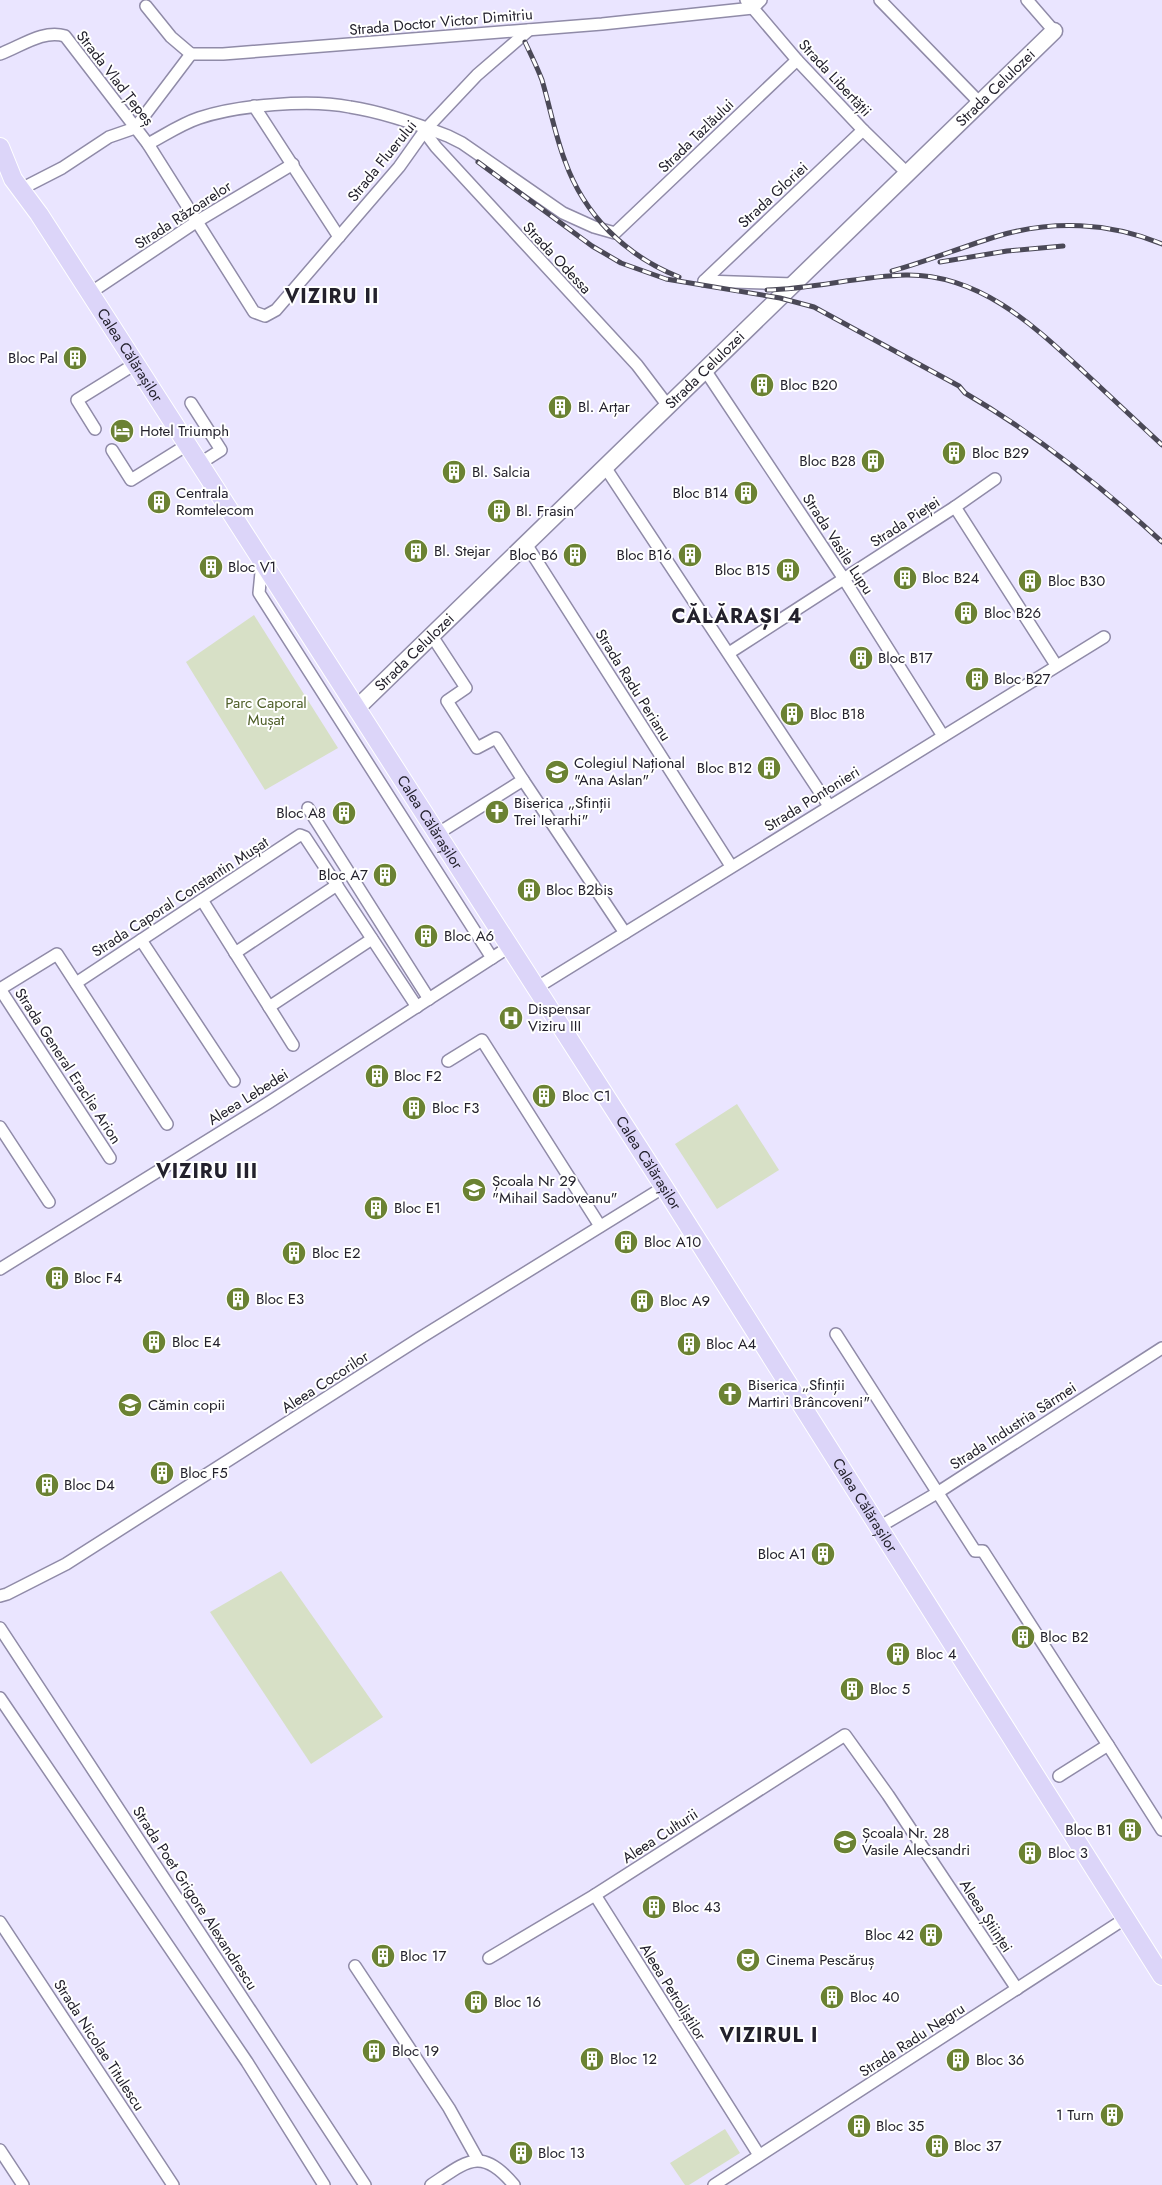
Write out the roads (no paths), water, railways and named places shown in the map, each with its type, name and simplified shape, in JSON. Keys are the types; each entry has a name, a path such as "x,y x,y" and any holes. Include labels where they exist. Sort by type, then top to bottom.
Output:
{"main road":[{"name":"Calea Călărașilor","path":"0,147 12,179 90,293 357,708 664,1188 868,1512 880,1527 1162,1976"}],"street":[{"path":"880,0 980,103"},
{"path":"1027,0 1054,32"},
{"name":"Strada Doctor Victor Dimitriu","path":"191,54 223,54 529,30 753,3"},
{"name":"Strada Libertății","path":"753,3 797,60 863,130 907,173"},
{"path":"12,179 62,168 109,137 136,128 191,54 171,38 146,6"},
{"name":"Strada Fluerului","path":"265,316 276,310 339,237 399,167 426,129 477,75 529,30"},
{"name":"Strada Celulozei","path":"357,708 1054,32"},
{"name":"Strada Vlad Țepeș","path":"0,54 47,34 56,33 64,36 148,144 254,312 265,316"},
{"name":"Strada Tazlăului","path":"615,233 797,60"},
{"name":"Strada Odessa","path":"148,144 197,118 226,110 254,106 331,104 363,109 448,136 462,143 563,213 594,227 615,233"},
{"path":"254,106 339,237"},
{"name":"Strada Odessa","path":"426,129 428,136 436,147 580,305 638,364 668,406"},
{"name":"Strada Gloriei","path":"794,284 704,280 863,130"},
{"name":"Strada Răzoarelor","path":"90,293 196,222 293,164"},
{"path":"95,429 77,400 135,364"},
{"name":"Strada Vasile Lupu","path":"705,370 844,579 943,736"},
{"path":"192,403 221,450 199,464"},
{"path":"112,450 131,480 187,445"},
{"path":"605,467 829,806"},
{"name":"Strada Pieței","path":"729,652 955,507 995,479"},
{"path":"955,507 1056,665"},
{"name":"Strada Radu Perianu","path":"526,544 731,866"},
{"path":"262,562 259,593 492,958"},
{"path":"432,636 466,688 447,701 477,748 496,738 624,932"},
{"name":"Strada Pontonieri","path":"536,988 1104,637"},
{"path":"437,834 523,780"},
{"path":"308,808 429,999"},
{"name":"Strada Caporal Constantin Mușat","path":"76,983 300,835 305,837 337,885"},
{"path":"235,953 337,885 417,1007"},
{"path":"202,900 293,1044"},
{"path":"269,1006 372,939"},
{"path":"141,940 234,1081"},
{"name":"Aleea Lebedei","path":"0,1268 268,1103 509,947"},
{"path":"0,989 56,954 167,1124"},
{"name":"Strada General Eraclie Arion","path":"0,989 110,1158"},
{"path":"448,1060 482,1040 600,1226"},
{"path":"0,1128 49,1202"},
{"name":"Aleea Cocorilor","path":"0,1596 66,1564 600,1226 664,1188"},
{"path":"836,1334 974,1551 983,1551 1162,1830"},
{"name":"Strada Industria Sârmei","path":"880,1527 937,1493 1162,1348"},
{"name":"Strada Poet Grigore Alexandrescu","path":"0,1628 366,2185"},
{"path":"0,1698 247,2062 324,2185"},
{"name":"Aleea Culturii","path":"489,1958 595,1895 845,1735"},
{"name":"Aleea Științei","path":"845,1735 888,1795 1017,1989"},
{"path":"1058,1776 1108,1744"},
{"name":"Aleea Petroliștilor","path":"595,1895 759,2155"},
{"name":"Strada Radu Negru","path":"714,2185 1126,1918"},
{"name":"Strada Nicolae Titulescu","path":"0,1922 173,2185"},
{"path":"355,1966 449,2108 478,2160 496,2168 514,2185"},
{"path":"0,2150 23,2185"},
{"path":"431,2185 462,2164 478,2160"}],"railway":[{"path":"525,42 542,80 565,161 583,199 595,216 625,245 642,258 679,277"},
{"path":"478,162 592,246 621,263 666,279 780,298 814,307 959,386 965,393 1018,426 1068,462 1162,542"},
{"path":"892,271 998,236 1039,227 1080,226 1101,228 1122,231 1162,244"},
{"path":"940,262 1007,251 1063,246"},
{"path":"767,290 906,275 933,277 958,283 982,293 1004,306 1046,337 1162,445"}],"place":[{"name":"Bloc Pal","path":"75,358"},
{"name":"Bloc B20","path":"762,385"},
{"name":"Bl. Arțar","path":"560,407"},
{"name":"Hotel Triumph","path":"122,431"},
{"name":"Bloc B29","path":"954,453"},
{"name":"Bloc B28","path":"873,461"},
{"name":"Bl. Salcia","path":"454,472"},
{"name":"Bloc B14","path":"746,493"},
{"name":"Centrala Romtelecom","path":"159,502"},
{"name":"Bl. Frasin","path":"499,511"},
{"name":"Bl. Stejar","path":"416,551"},
{"name":"Bloc B6","path":"575,555"},
{"name":"Bloc B16","path":"690,555"},
{"name":"Bloc V1","path":"211,567"},
{"name":"Bloc B15","path":"788,570"},
{"name":"Bloc B24","path":"905,578"},
{"name":"Bloc B30","path":"1030,581"},
{"name":"Bloc B26","path":"966,613"},
{"name":"Bloc B17","path":"861,658"},
{"name":"Bloc B27","path":"977,679"},
{"name":"Bloc B18","path":"792,714"},
{"name":"Bloc B12","path":"769,768"},
{"name":"Colegiul Național \"Ana Aslan\"","path":"557,772"},
{"name":"Biserica „Sfinții Trei Ierarhi\"","path":"497,812"},
{"name":"Bloc A8","path":"344,813"},
{"name":"Bloc A7","path":"385,875"},
{"name":"Bloc B2bis","path":"529,890"},
{"name":"Bloc A6","path":"426,936"},
{"name":"Dispensar Viziru III","path":"511,1018"},
{"name":"Bloc F2","path":"377,1076"},
{"name":"Bloc C1","path":"544,1096"},
{"name":"Bloc F3","path":"414,1108"},
{"name":"Școala Nr 29 \"Mihail Sadoveanu\"","path":"474,1190"},
{"name":"Bloc E1","path":"376,1208"},
{"name":"Bloc A10","path":"626,1242"},
{"name":"Bloc E2","path":"294,1253"},
{"name":"Bloc F4","path":"57,1278"},
{"name":"Bloc E3","path":"238,1299"},
{"name":"Bloc A9","path":"642,1301"},
{"name":"Bloc E4","path":"154,1342"},
{"name":"Bloc A4","path":"689,1344"},
{"name":"Biserica „Sfinții Martiri Brâncoveni\"","path":"730,1394"},
{"name":"Cămin copii","path":"130,1405"},
{"name":"Bloc F5","path":"162,1473"},
{"name":"Bloc D4","path":"47,1485"},
{"name":"Bloc A1","path":"823,1554"},
{"name":"Bloc B2","path":"1023,1637"},
{"name":"Bloc 4","path":"898,1654"},
{"name":"Bloc 5","path":"852,1689"},
{"name":"Bloc B1","path":"1130,1830"},
{"name":"Școala Nr. 28 Vasile Alecsandri","path":"845,1842"},
{"name":"Bloc 3","path":"1030,1853"},
{"name":"Bloc 43","path":"654,1907"},
{"name":"Bloc 42","path":"931,1935"},
{"name":"Bloc 17","path":"383,1956"},
{"name":"Cinema Pescăruș","path":"748,1960"},
{"name":"Bloc 40","path":"832,1997"},
{"name":"Bloc 16","path":"476,2002"},
{"name":"Bloc 19","path":"374,2051"},
{"name":"Bloc 12","path":"592,2059"},
{"name":"Bloc 36","path":"958,2060"},
{"name":"1 Turn","path":"1112,2115"},
{"name":"Bloc 35","path":"859,2126"},
{"name":"Bloc 37","path":"937,2146"},
{"name":"Bloc 13","path":"521,2153"}],"district":[{"name":"VIZIRU II","path":"332,296"},
{"name":"CĂLĂRAȘI 4","path":"737,616"},
{"name":"VIZIRU III","path":"207,1171"},
{"name":"VIZIRUL I","path":"769,2035"}],"park label":[{"name":"Parc Caporal Mușat","path":"266,712"}]}
